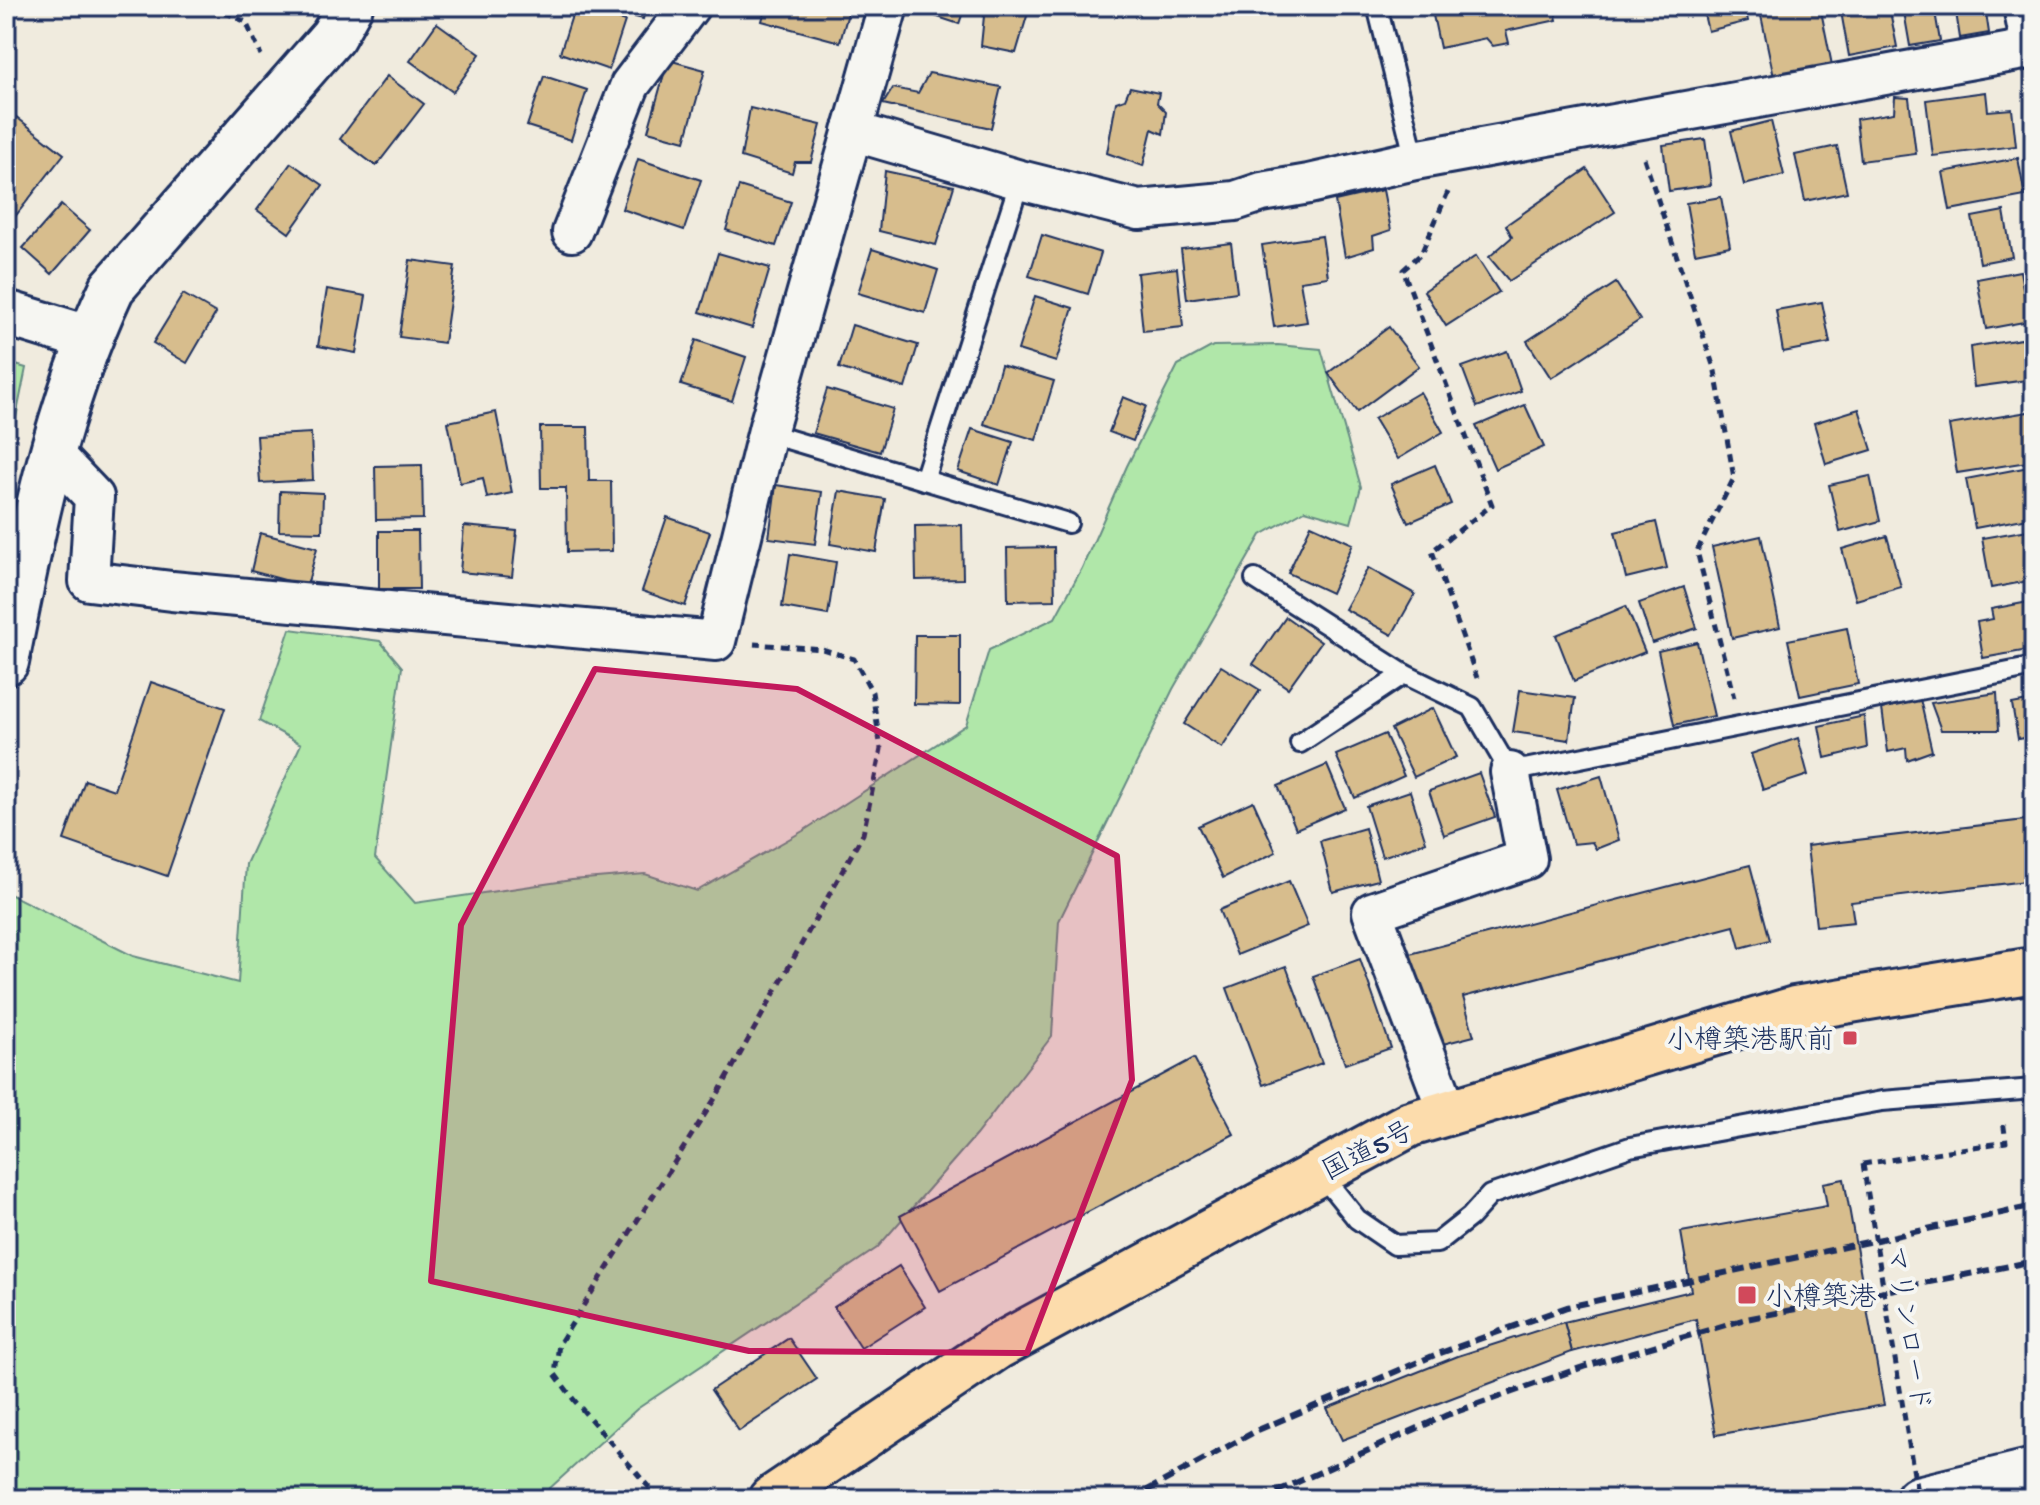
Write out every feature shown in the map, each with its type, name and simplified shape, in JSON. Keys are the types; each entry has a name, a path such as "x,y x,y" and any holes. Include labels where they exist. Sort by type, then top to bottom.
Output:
{"highway":[{"name":"国道5号","path":"771,1499 997,1347 1410,1124 1795,1009 2034,970"}],"street":[{"path":"6,662 37,508 58,429 88,338 112,288 333,36 350,6"},
{"path":"572,232 630,85 690,6"},
{"path":"53,454 94,497 89,581 716,641 767,433 888,6"},
{"path":"852,131 1020,180 1139,210 1235,201 1262,192 1415,160 2034,47 2026,6"},
{"path":"6,313 88,338"},
{"path":"1448,1113 1372,912 1527,859 1510,772"},
{"path":"1918,1499 2034,1471"}],"lane":[{"path":"1377,6 1415,160"},
{"path":"924,480 1020,180"},
{"path":"767,433 1068,523"},
{"path":"1255,579 1404,674 1472,707 1510,772 2034,667"},
{"path":"1300,743 1404,674"},
{"path":"1320,1173 1357,1219 1395,1245 1437,1243 1470,1217 1490,1195 1630,1147 1882,1101 2034,1089"}],"path":[{"path":"212,6 246,22 261,53 267,111"},
{"path":"1632,121 1715,371 1734,478 1697,551 1741,726"},
{"path":"1466,151 1421,254 1403,270 1492,505 1432,551 1480,686 1472,707"},
{"path":"659,1499 555,1374 559,1344 719,1092 863,834 881,749 872,692 854,659 822,649 716,641"},
{"name":"マリンロード","path":"1918,1499 1863,1164 2006,1142"}],"highlighted area":[{"path":"595,669 797,689 1117,856 1132,1080 1027,1353 749,1351 431,1281 461,925"}],"green space":[{"path":"1278,345 1321,349 1361,487 1351,523 1305,510 1261,535 1173,689 1059,921 1052,1036 976,1135 877,1248 637,1409 538,1499 6,1499 6,892 133,956 238,983 246,864 301,744 259,721 290,629 380,641 402,667 375,858 415,903 572,880 645,874 697,891 803,831 966,725 989,650 1055,618 1082,568 1127,466 1178,365 1213,346"},
{"path":"6,362 26,368 6,467"}],"building":[{"path":"6,6 19,6 6,54"},
{"path":"575,6 625,21 609,70 560,53"},
{"path":"594,6 646,6 643,19"},
{"path":"766,6 850,6 840,42 762,21"},
{"path":"925,6 965,6 959,24 923,12"},
{"path":"985,6 1030,6 1016,53 981,46"},
{"path":"1431,6 1554,6 1557,20 1506,31 1509,43 1493,46 1486,38 1440,48"},
{"path":"1702,6 1745,6 1748,21 1708,31"},
{"path":"1759,6 1820,6 1833,70 1775,82"},
{"path":"1840,6 1889,6 1897,47 1849,56"},
{"path":"1903,6 1934,6 1940,41 1910,46"},
{"path":"1955,6 1985,6 1989,33 1960,38"},
{"path":"437,23 480,54 453,92 410,61"},
{"path":"668,60 705,70 685,141 648,131"},
{"path":"929,73 1001,87 991,128 883,104 893,88 918,93"},
{"path":"387,76 424,104 376,166 340,139"},
{"path":"544,76 587,90 571,140 527,126"},
{"path":"1130,87 1159,93 1157,103 1166,112 1163,134 1152,129 1143,166 1107,153 1116,102 1125,99"},
{"path":"1986,92 1988,111 2012,109 2016,146 1933,156 1926,100"},
{"path":"1895,97 1909,98 1916,154 1861,161 1856,119 1894,113"},
{"path":"750,108 821,125 811,162 795,162 792,173 741,157"},
{"path":"6,109 64,154 6,228"},
{"path":"1771,121 1784,175 1744,185 1731,131"},
{"path":"1705,139 1711,185 1669,191 1663,145"},
{"path":"1837,146 1847,192 1805,201 1795,155"},
{"path":"2018,158 2025,196 1950,210 1943,172"},
{"path":"638,159 701,180 684,230 622,209"},
{"path":"291,163 323,185 289,233 257,210"},
{"path":"1587,169 1615,212 1509,281 1489,257 1512,237 1506,225"},
{"path":"885,171 954,186 936,245 879,231"},
{"path":"739,186 791,202 776,246 726,230"},
{"path":"1383,190 1391,230 1373,236 1374,248 1345,257 1335,201"},
{"path":"1721,197 1730,246 1695,253 1686,203"},
{"path":"61,205 90,230 52,274 23,248"},
{"path":"2004,211 2012,257 1980,263 1972,217"},
{"path":"1042,235 1101,253 1088,294 1029,276"},
{"path":"1322,236 1328,277 1300,281 1307,322 1274,327 1262,245"},
{"path":"1231,243 1237,292 1187,299 1181,249"},
{"path":"872,249 938,270 925,313 858,293"},
{"path":"718,253 770,268 752,328 700,312"},
{"path":"1476,256 1499,292 1446,326 1424,291"},
{"path":"410,260 455,266 444,343 399,337"},
{"path":"1177,268 1183,327 1143,331 1137,273"},
{"path":"2020,271 2029,321 1986,329 1977,279"},
{"path":"1616,283 1640,320 1551,378 1527,341"},
{"path":"327,289 366,296 356,353 318,346"},
{"path":"183,294 216,313 187,363 153,343"},
{"path":"1035,296 1073,308 1056,362 1018,350"},
{"path":"1822,302 1830,343 1783,352 1776,310"},
{"path":"852,325 918,345 905,388 839,368"},
{"path":"1389,327 1419,366 1357,412 1328,373"},
{"path":"2034,337 2034,379 1974,387 1970,347"},
{"path":"696,340 746,357 732,401 681,385"},
{"path":"1507,351 1521,391 1477,407 1462,367"},
{"path":"1001,365 1054,381 1036,440 984,424"},
{"path":"827,389 893,409 880,452 813,433"},
{"path":"1420,392 1443,432 1398,459 1374,419"},
{"path":"1123,397 1146,406 1133,441 1109,432"},
{"path":"1525,405 1544,447 1495,469 1476,426"},
{"path":"1859,409 1872,450 1826,464 1814,423"},
{"path":"2034,411 2034,461 1957,473 1949,425"},
{"path":"496,412 512,493 487,498 483,478 460,483 448,422"},
{"path":"540,427 588,427 589,481 611,481 612,551 567,552 566,488 541,488"},
{"path":"972,429 1013,442 999,485 958,471"},
{"path":"311,433 313,480 260,483 257,436"},
{"path":"422,465 423,519 376,520 375,466"},
{"path":"1435,465 1451,504 1408,523 1391,484"},
{"path":"2034,466 2034,517 1975,528 1966,479"},
{"path":"1870,476 1880,521 1840,532 1829,485"},
{"path":"776,485 822,492 815,544 769,538"},
{"path":"280,491 323,493 322,532 279,531"},
{"path":"839,491 885,499 876,552 830,544"},
{"path":"667,517 710,532 685,606 642,591"},
{"path":"1656,522 1667,568 1626,578 1615,532"},
{"path":"962,525 963,579 916,580 915,526"},
{"path":"1311,525 1353,544 1331,593 1288,573"},
{"path":"464,526 517,531 512,577 460,572"},
{"path":"2034,529 2034,580 1991,588 1982,538"},
{"path":"379,531 418,531 419,589 379,589"},
{"path":"260,533 317,548 307,586 251,571"},
{"path":"1761,536 1780,627 1732,638 1712,547"},
{"path":"1887,536 1901,587 1856,600 1842,549"},
{"path":"1054,547 1055,600 1008,601 1007,548"},
{"path":"790,554 836,562 828,615 782,607"},
{"path":"1368,568 1415,594 1392,635 1345,609"},
{"path":"1684,587 1697,628 1652,643 1639,603"},
{"path":"2034,601 2034,649 1983,658 1977,622 1993,619 1991,609"},
{"path":"1626,606 1645,652 1574,681 1556,635"},
{"path":"1286,617 1321,642 1288,688 1253,664"},
{"path":"1847,628 1858,684 1800,696 1788,640"},
{"path":"915,635 960,635 960,705 914,704"},
{"path":"1697,642 1714,716 1674,725 1658,651"},
{"path":"1221,666 1260,690 1222,748 1184,724"},
{"path":"151,682 225,708 167,876 64,840 85,780 114,790"},
{"path":"1520,690 1575,698 1569,740 1513,732"},
{"path":"2034,690 2034,736 2018,739 2012,704 2033,700 2029,691"},
{"path":"1997,693 1999,730 1941,730 1931,703"},
{"path":"1920,699 1932,751 1907,760 1906,748 1888,752 1882,709"},
{"path":"1433,708 1456,757 1414,777 1391,729"},
{"path":"1864,716 1867,748 1825,758 1819,726"},
{"path":"1385,734 1404,776 1355,798 1336,755"},
{"path":"1798,738 1808,775 1763,790 1751,754"},
{"path":"1327,765 1345,808 1296,829 1278,786"},
{"path":"1479,773 1495,817 1444,835 1429,791"},
{"path":"1601,776 1619,840 1596,849 1592,842 1573,844 1557,790"},
{"path":"1410,791 1426,842 1382,857 1366,806"},
{"path":"1253,801 1276,852 1223,878 1198,826"},
{"path":"2034,819 2034,880 1851,902 1854,922 1816,926 1807,846"},
{"path":"1365,828 1378,880 1333,892 1320,841"},
{"path":"1750,865 1770,940 1740,948 1734,926 1463,997 1474,1036 1435,1046 1410,954"},
{"path":"1289,881 1308,926 1237,955 1219,910"},
{"path":"1360,959 1391,1048 1345,1064 1313,976"},
{"path":"1286,966 1322,1063 1263,1085 1227,988"},
{"path":"1194,1058 1234,1134 940,1291 900,1216"},
{"path":"1844,1179 1884,1405 1716,1435 1696,1319 1572,1352 1564,1322 1691,1291 1681,1232 1827,1206 1823,1183"},
{"path":"899,1266 925,1307 861,1348 834,1307"},
{"path":"1564,1322 1572,1352 1342,1440 1327,1408 1458,1356"},
{"path":"789,1338 817,1379 739,1431 711,1390"}],"railway":[{"path":"1131,1499 1258,1430 1435,1355 1567,1307 2034,1206"},
{"path":"1260,1499 1447,1415 1586,1366 1746,1319 2034,1261"}],"place":[{"name":"小樽築港駅前","path":"1850,1038"},
{"name":"小樽築港","path":"1747,1295"}]}
